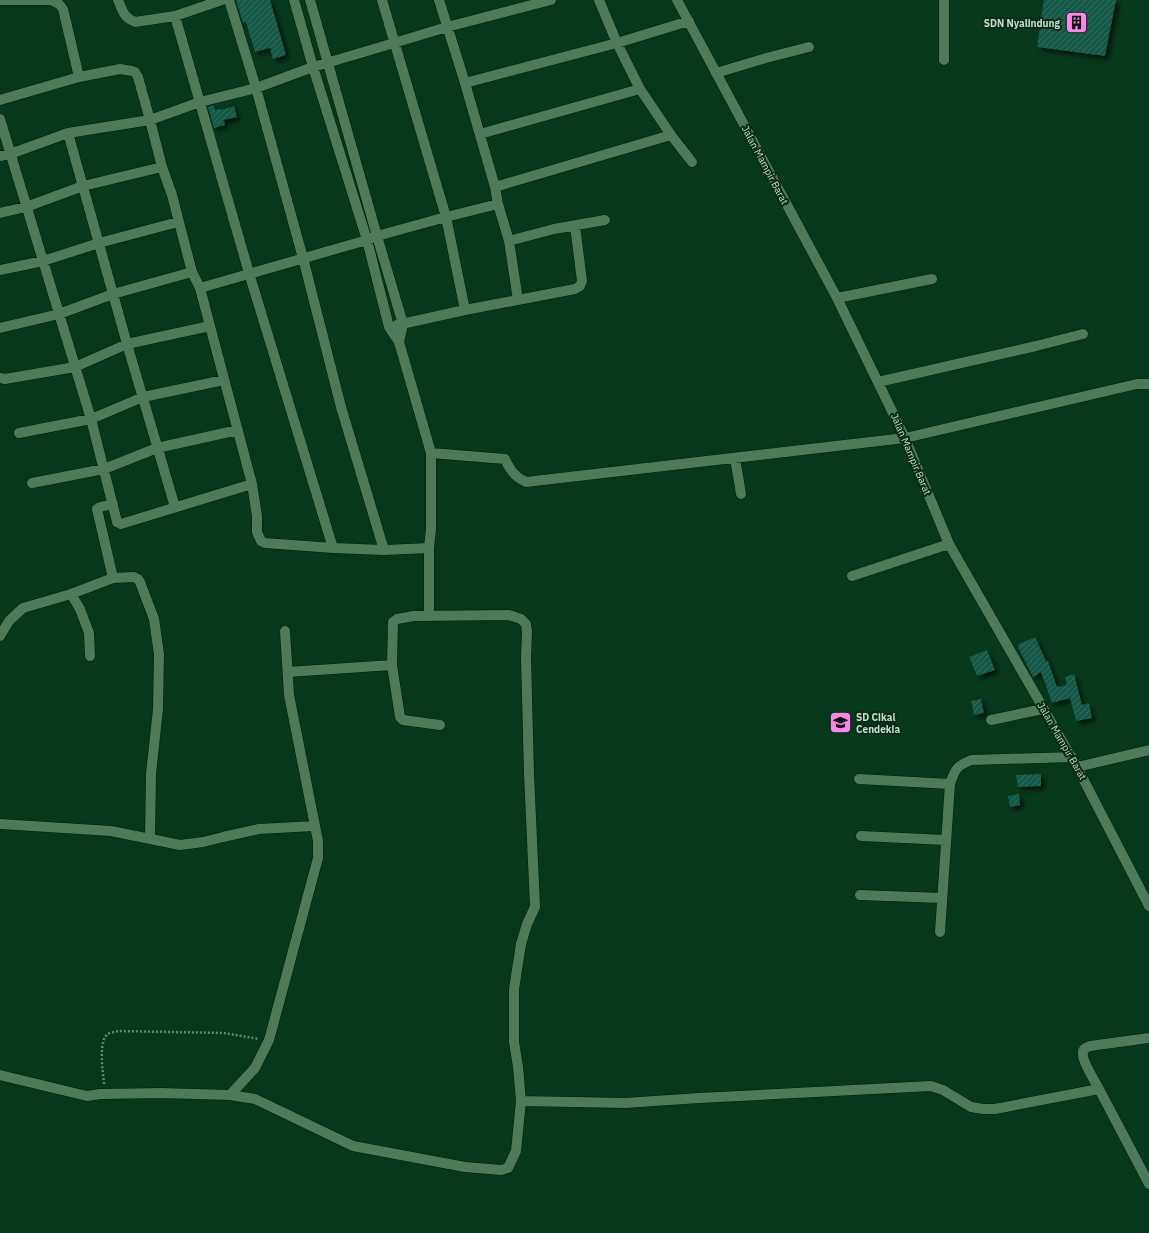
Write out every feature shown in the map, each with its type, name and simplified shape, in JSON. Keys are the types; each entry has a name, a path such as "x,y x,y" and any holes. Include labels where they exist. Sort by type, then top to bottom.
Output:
{"street":[{"path":"0,0 51,0 59,4 63,9 79,77"},
{"path":"118,0 125,16 135,22 175,16 222,0"},
{"path":"229,0 256,88 303,258 341,407 384,550"},
{"path":"294,0 313,67 367,240 389,327 399,342 431,453 431,529 428,548 429,616"},
{"path":"310,0 403,324 399,342"},
{"path":"382,0 446,217 465,310"},
{"path":"439,0 495,187 498,204 509,241 518,300"},
{"path":"5,155 68,133 150,120 200,102 256,88 313,67 447,27 550,0"},
{"path":"599,0 617,43 640,89 671,135 692,162"},
{"name":"Jalan Mampir Barat","path":"677,0 837,298 905,438 949,544 1077,766 1149,906"},
{"path":"944,0 944,60"},
{"path":"175,16 249,273 333,548"},
{"path":"465,83 617,43 689,21"},
{"path":"716,73 809,47"},
{"path":"0,100 79,77 120,69 127,69 135,72 138,77 162,167 172,195 192,272 200,288 252,484 257,516 257,532 261,540 270,544 333,548 384,550 428,548"},
{"path":"480,134 640,89"},
{"path":"0,119 5,155 26,206 43,261 90,419 117,522 122,524 252,484"},
{"path":"68,133 100,242 127,344 175,507"},
{"path":"495,187 671,135"},
{"path":"0,213 26,206 83,186 162,167"},
{"path":"200,288 377,236 498,204"},
{"path":"509,241 605,220"},
{"path":"0,270 43,261 100,242 178,222"},
{"path":"389,327 580,286 582,281 575,226"},
{"path":"0,328 59,314 113,294 192,272"},
{"path":"837,298 932,279"},
{"path":"0,378 5,379 75,367 127,344 210,326"},
{"path":"878,382 1083,334"},
{"path":"19,434 90,419 143,398 224,380"},
{"path":"431,453 505,460 518,479 526,482 905,438 1137,384 1149,384"},
{"path":"32,483 104,469 157,448 238,430"},
{"path":"735,458 741,494"},
{"path":"113,504 100,507 97,510 113,578"},
{"path":"852,576 949,544"},
{"path":"0,636 9,621 23,608 71,594 113,578 134,577 138,579 154,619 159,654 158,709 151,774 150,839"},
{"path":"71,594 80,609 89,633 90,656"},
{"path":"0,1075 87,1096 100,1094 161,1093 230,1096 255,1099 353,1146 465,1167 501,1170 508,1168 516,1151 521,1101 514,1042 514,989 521,944 527,924 535,907 528,757 526,658 527,632 526,624 521,619 509,615 429,616 397,619 393,622 392,665 400,717 403,720 440,725"},
{"path":"230,1096 255,1068 269,1040 318,858 318,841 289,695 285,631"},
{"path":"288,672 392,665"},
{"path":"991,720 1043,709"},
{"path":"1077,766 1149,750"},
{"path":"940,932 950,784 954,772 960,765 971,760 1072,757"},
{"path":"859,779 950,784"},
{"path":"0,824 111,831 180,845 203,842 223,836 259,829 314,826"},
{"path":"861,836 946,840"},
{"path":"860,895 942,898"},
{"path":"1149,1038 1090,1046 1085,1048 1083,1052 1083,1058 1149,1184"},
{"path":"521,1101 625,1103 931,1086 943,1090 972,1107 996,1109 1099,1089"}],"path":[{"path":"100,1094 104,1088 102,1046 104,1039 108,1034 118,1031 224,1032 269,1040"}],"building":[{"path":"236,0 270,0 286,55 273,59 270,48 255,52 246,22 243,23"},
{"name":"SDN Nyalindung","path":"1044,0 1116,0 1105,56 1037,47"},
{"path":"214,105 215,110 221,110 234,106 237,117 224,120 225,125 214,128 208,107"},
{"path":"1035,637 1046,661 1048,661 1057,687 1067,685 1065,677 1074,674 1082,705 1089,703 1092,718 1076,721 1070,698 1052,703 1041,672 1033,677 1017,645"},
{"path":"987,650 995,670 977,676 969,657"},
{"path":"981,699 984,713 974,715 971,701"},
{"path":"1041,774 1041,786 1018,787 1016,775"},
{"path":"1019,794 1020,805 1010,807 1008,796"}],"place":[{"name":"SDN Nyalindung","path":"1076,23"},
{"name":"SD Cikal Cendekia","path":"841,723"}]}
